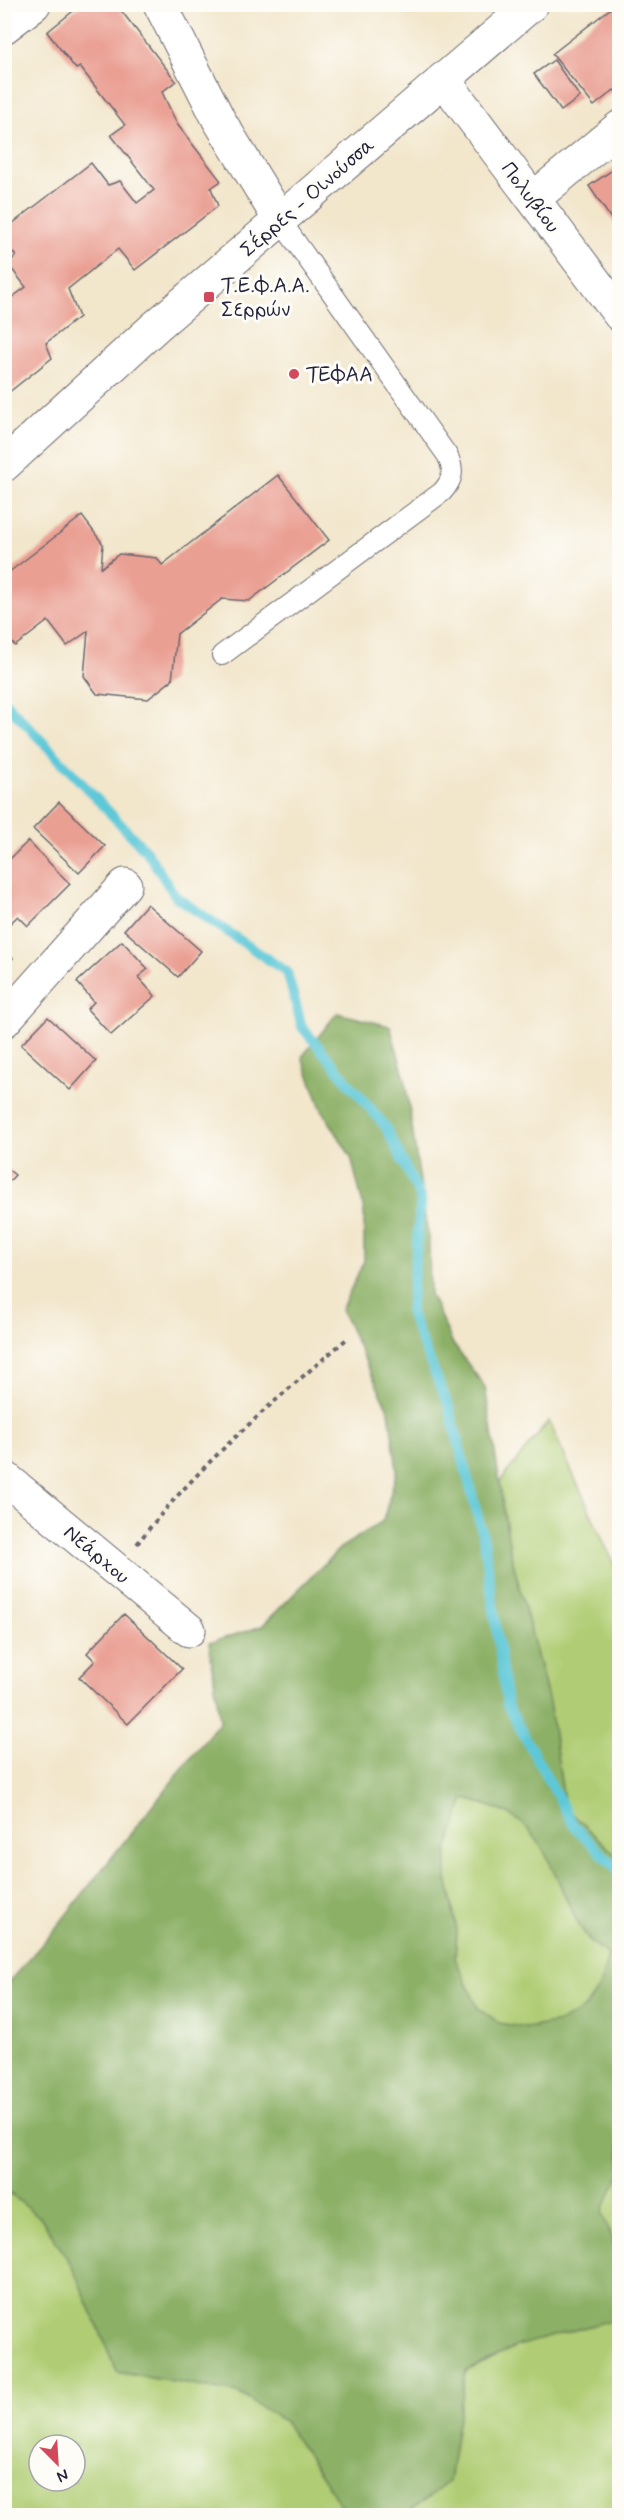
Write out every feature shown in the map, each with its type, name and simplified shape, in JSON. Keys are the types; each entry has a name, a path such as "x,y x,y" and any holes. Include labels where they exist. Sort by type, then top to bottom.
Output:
{"street":[{"path":"4,27 34,4"},
{"path":"160,4 219,120 280,220"},
{"name":"Σέρρες - Οινούσσα","path":"4,465 155,327 532,4"},
{"name":"Πολυβίου","path":"443,79 620,315"},
{"path":"532,199 620,127"},
{"path":"4,1021 125,885"},
{"name":"Νεάρχου","path":"4,1477 189,1630"}],"lane":[{"path":"222,655 442,492 449,485 452,475 452,465 447,455 280,220"}],"path":[{"path":"117,1570 164,1510 216,1456 267,1407 349,1337"}],"green space":[{"path":"337,1013 390,1026 405,1079 429,1243 430,1294 453,1344 485,1387 510,1550 549,1702 565,1807 620,1859 620,2173 602,2212 619,2259 619,2318 517,2346 466,2371 449,2481 404,2516 345,2511 284,2421 238,2393 117,2372 72,2266 41,2218 4,2189 5,1986 51,1934 220,1721 209,1643 262,1626 340,1548 383,1521 397,1470 389,1411 341,1310 364,1261 364,1209 351,1157 321,1108 302,1057","holes":["464,1799 504,1812 528,1830 539,1843 578,1923 589,1940 608,1955 600,1986 584,2009 560,2022 526,2028 500,2023 478,2008 455,1958 457,1932 447,1877 447,1851"]},
{"path":"549,1421 619,1576 619,2515 5,2516 5,2089"}],"building":[{"path":"82,4 116,4 176,81 162,92 177,124 221,181 211,188 218,206 135,270 118,249 68,289 79,317 46,343 52,358 8,393 4,388 4,297 7,301 26,287 7,263 16,256 4,241 4,230 91,163 108,185 120,181 137,203 154,190 111,135 125,125 80,67 76,69 47,32"},
{"path":"615,5 620,5 620,96 614,90 594,106 552,54"},
{"path":"554,60 580,97 561,111 534,74"},
{"path":"620,165 620,232 589,186"},
{"path":"278,475 329,540 249,601 222,599 177,634 172,680 148,699 97,694 84,676 88,631 67,646 48,621 15,646 4,633 4,576 82,516 103,544 101,568 119,554 157,558 162,565"},
{"path":"59,802 105,846 79,873 33,829"},
{"path":"28,841 70,884 28,926 18,916 4,929 4,865"},
{"path":"147,904 201,951 178,977 124,930"},
{"path":"122,941 148,969 138,977 155,996 111,1035 87,1009 94,1002 77,982"},
{"path":"4,950 13,958 4,967"},
{"path":"48,1017 96,1061 70,1090 21,1045"},
{"path":"4,1166 15,1175 4,1187"},
{"path":"124,1614 182,1669 128,1724 79,1677 95,1661 87,1653"}],"waterway":[{"path":"4,701 147,852 176,897 287,972 302,1027 385,1126 421,1198 410,1314 449,1407 484,1540 507,1705 574,1826 620,1872"}],"place":[{"name":"Τ.Ε.Φ.Α.Α. Σερρών","path":"209,297"},
{"name":"ΤΕΦΑΑ","path":"294,374"}]}
